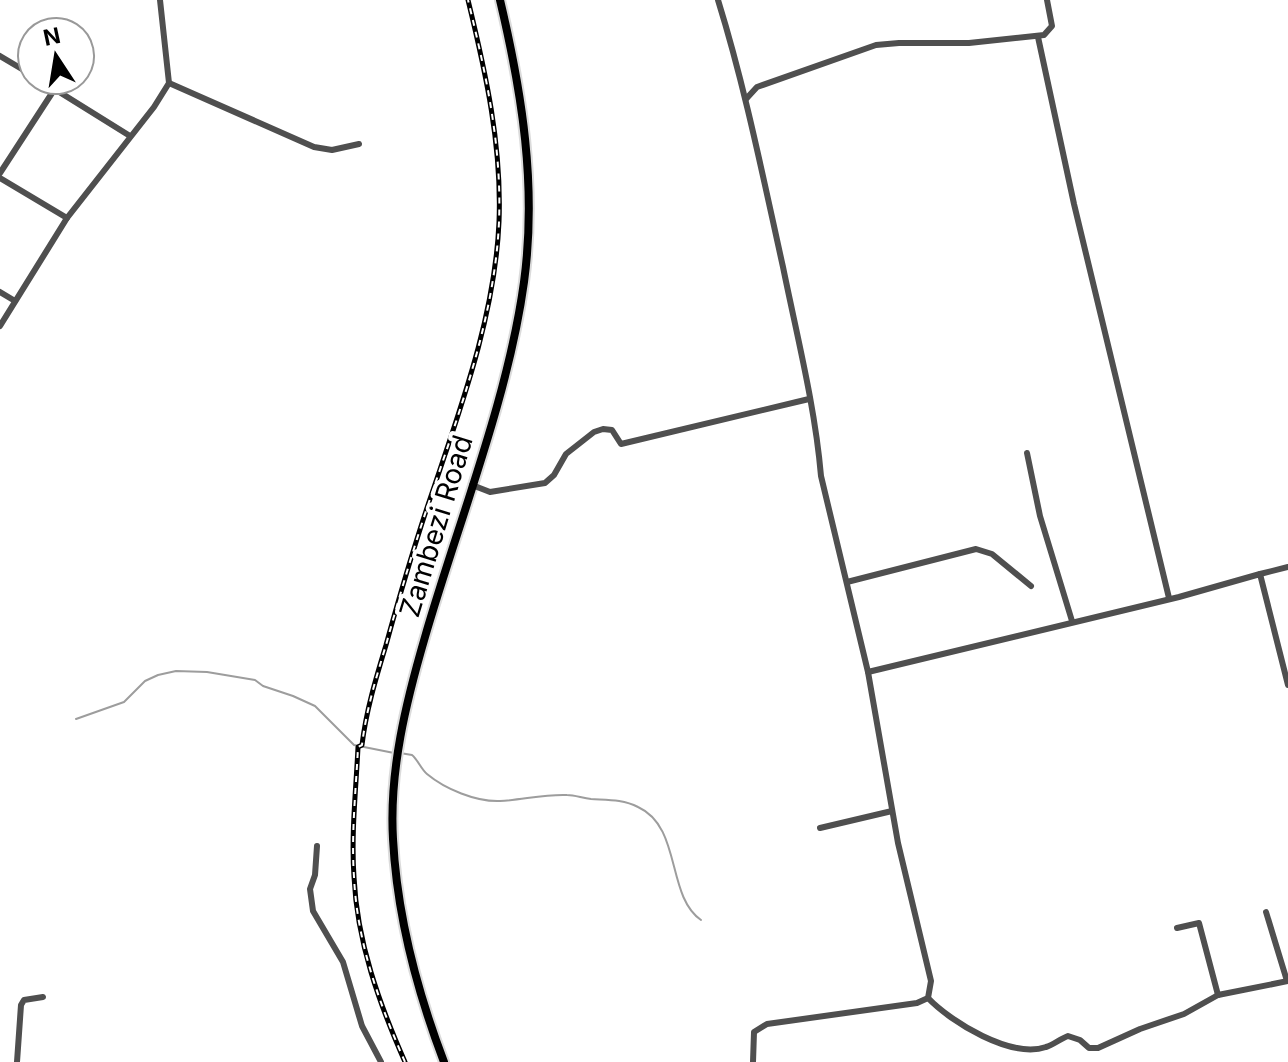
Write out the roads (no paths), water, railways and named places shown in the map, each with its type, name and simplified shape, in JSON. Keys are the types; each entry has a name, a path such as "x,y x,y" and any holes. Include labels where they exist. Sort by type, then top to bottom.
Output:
{"main road":[{"name":"Zambezi Road","path":"444,1062 422,1004 400,907 392,837 398,755 408,697 511,349 524,282 529,215 528,164 520,92 500,0"}],"street":[{"path":"0,326 67,218 169,83 160,0"},
{"path":"718,0 746,99 819,446 821,476 868,672 892,811 928,964 931,981 928,998"},
{"path":"746,99 757,87 876,45 969,43 1038,37 1048,33 1052,26 1047,0"},
{"path":"1038,37 1077,218 1169,598"},
{"path":"169,83 314,147 332,150 359,144"},
{"path":"50,96 0,176 67,218"},
{"path":"64,96 130,136"},
{"path":"0,292 15,301"},
{"path":"471,484 490,492 545,483 554,475 566,454 594,432 603,429 612,430 621,444 809,399"},
{"path":"1027,453 1040,516 1072,621"},
{"path":"847,582 976,549 992,554 1031,586"},
{"path":"868,672 1288,567"},
{"path":"1260,574 1288,685"},
{"path":"820,828 892,811"},
{"path":"317,846 315,875 310,889 313,911 343,962 362,1026 381,1062"},
{"path":"928,998 940,1011 988,1039 1035,1049 1048,1047 1068,1036 1080,1040 1089,1048 1098,1048 1184,1014 1218,995 1287,981 1266,912"},
{"path":"1177,928 1199,923 1218,995"},
{"path":"17,1062 21,1005 24,1000 43,997"},
{"path":"753,1062 754,1032 767,1024 917,1003 928,998"}],"waterway":[{"path":"76,719 124,702 145,681 158,675 176,671 207,672 255,680 263,686 293,696 315,706 354,745 394,753"},
{"path":"400,753 412,755 434,780 461,794 481,799 500,801 570,795 621,801 638,807 652,817 661,830 683,895 690,909 701,920"}],"railway":[{"path":"405,1062 378,995 365,949 356,901 353,828 358,747 362,745 372,695 408,569 475,360 496,257 499,194 495,138 487,83 468,0"}]}
